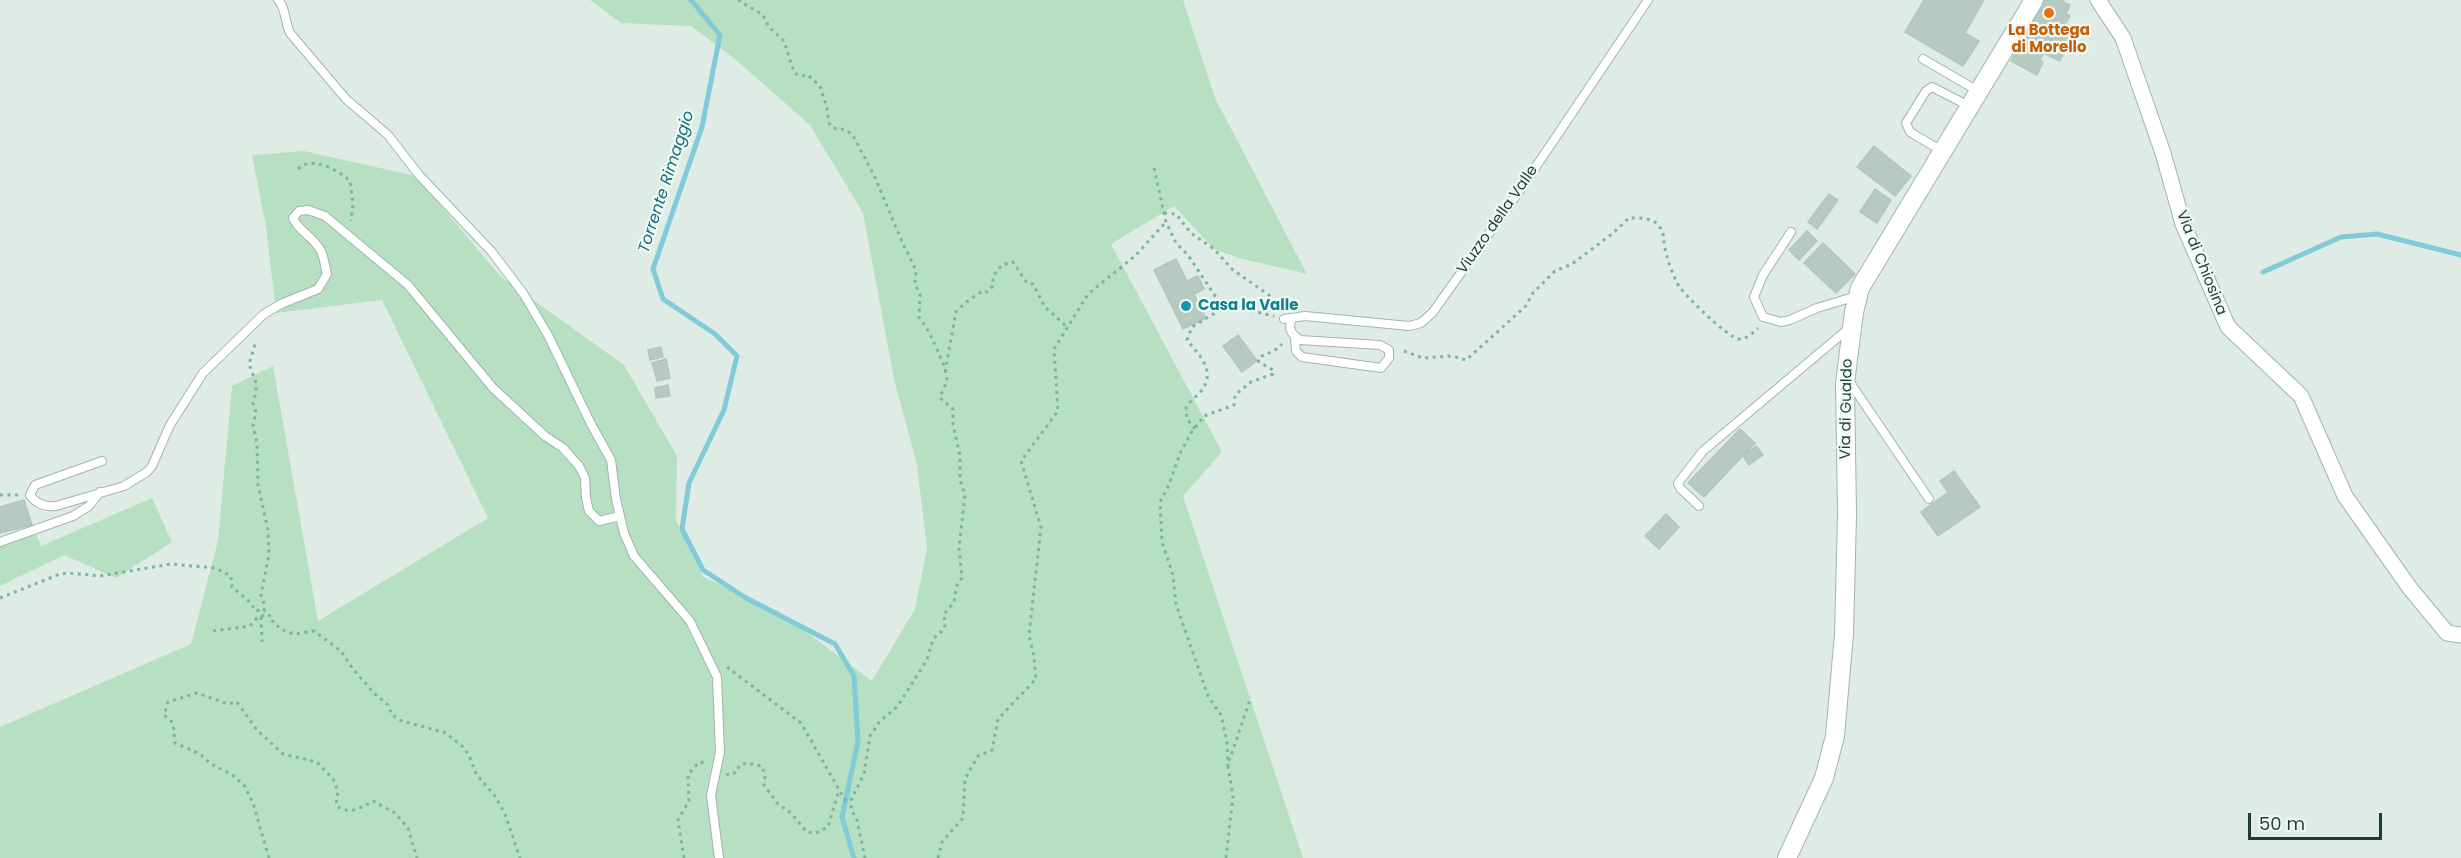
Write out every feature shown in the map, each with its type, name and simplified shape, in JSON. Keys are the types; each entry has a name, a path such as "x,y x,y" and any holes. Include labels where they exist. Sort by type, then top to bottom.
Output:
{"street":[{"name":"Via di Gualdo","path":"1787,858 1824,778 1835,736 1844,634 1847,514 1846,375 1852,326 1860,288 2034,0"},
{"name":"Via di Chiosina","path":"2098,0 2123,38 2163,153 2183,224 2228,327 2301,396 2344,496 2409,586 2447,633 2461,635"}],"lane":[{"path":"278,0 282,4 285,23 290,33 346,99 388,135 419,176 491,251 523,293 548,335 611,460 624,533 634,556 690,621 717,677 720,752 711,795 719,858"},
{"name":"Viuzzo della Valle","path":"1285,318 1305,316 1409,326 1421,323 1434,312 1525,183 1648,0"},
{"path":"1923,58 1974,99"},
{"path":"1943,151 1910,132 1906,127 1926,90 1932,87 1974,99"},
{"path":"102,461 35,485 30,495 35,501 48,507 124,486 147,472 152,466 170,424 204,373 264,314 281,304 318,289 327,274 321,250 305,231 295,224 293,218 299,211 308,210 325,216 408,285 493,388 545,436 563,447 579,466 585,478 589,511 599,521 620,516"},
{"path":"1791,232 1763,275 1754,297 1763,316 1781,322 1858,296"},
{"path":"1285,318 1298,355 1302,357 1381,368 1389,358 1389,350 1380,345 1300,340 1292,334"},
{"path":"1699,506 1680,488 1678,483 1703,451 1852,326"},
{"path":"1846,375 1929,499"},
{"path":"0,542 73,516 89,506 100,492"}],"path":[{"path":"738,0 763,15 769,27 784,41 794,72 799,76 808,75 820,86 829,123 833,128 852,134 859,144 916,270 915,284 920,295 920,316 925,322 945,372 947,379 940,398 953,410 953,425 960,456 960,480 965,495 959,547 962,578 957,585 954,602 944,614 945,628 933,639 927,660 897,707 880,721 870,736 866,768 851,800 851,809 857,820 865,858"},
{"path":"298,168 305,164 317,164 331,168 350,181 353,213 349,228 344,233"},
{"path":"1154,168 1166,222 1176,243 1188,255 1223,308"},
{"path":"1164,213 1176,214 1191,233 1214,249 1233,270 1269,295 1285,318"},
{"path":"1404,351 1423,358 1452,356 1466,360 1526,307 1533,293 1555,270 1572,264 1629,218 1650,219 1659,225 1664,234 1664,248 1682,292 1735,338 1740,339 1753,334 1767,318"},
{"path":"938,858 942,842 963,818 965,779 978,756 992,750 998,719 1036,679 1029,635 1041,527 1021,461 1058,411 1054,349 1088,294 1134,256 1166,222"},
{"path":"945,372 956,312 974,299 978,293 987,292 993,286 993,276 1002,265 1013,262 1017,265 1027,283 1033,284 1045,307 1068,327"},
{"path":"1196,430 1187,419 1186,408 1203,388 1207,378 1207,368 1204,359 1187,340 1192,327 1223,308 1236,307 1285,318"},
{"path":"213,631 250,626 264,611 265,606 261,595 269,554 268,530 258,485 257,444 253,425 256,412 253,402 256,392 249,364 252,349 259,335 254,323"},
{"path":"1226,858 1233,796 1227,742 1221,715 1208,696 1176,604 1173,575 1162,542 1160,502 1168,487 1180,451 1204,416 1234,405 1235,395 1251,382 1273,374 1269,366 1259,362 1258,359 1263,355 1272,354 1292,334"},
{"path":"0,495 30,495"},
{"path":"0,598 60,574 100,576 171,564 215,568 224,572 231,576 232,587 252,603 254,610 272,617 273,623 290,634 314,631 341,651 353,669 388,705 392,715 402,721 446,733 463,747 476,774 495,796 505,814 520,858"},
{"path":"260,614 262,642"},
{"path":"709,658 728,668 801,723 838,790 845,800 851,800"},
{"path":"269,858 253,803 244,785 231,774 211,764 200,754 175,743 173,723 164,715 168,702 197,693 228,704 237,702 256,730 283,754 317,762 333,779 338,791 336,806 342,810 358,810 373,801 395,813 408,828 417,858"},
{"path":"1228,767 1251,697"},
{"path":"684,858 678,820 689,801 688,775 699,762 726,768 728,775 737,772 739,766 746,763 762,766 765,775 764,785 770,794 777,803 792,813 807,832 816,833 828,827 838,790"}],"green space":[{"path":"590,0 1183,0 1215,98 1307,274 1239,258 1214,249 1174,206 1111,244 1222,452 1183,496 1303,858 0,858 0,727 191,644 218,541 232,386 273,366 318,621 488,518 382,300 276,313 266,227 252,155 304,151 416,176 501,277 624,365 677,456 676,520 703,577 778,611 872,681 915,609 927,548 917,465 894,379 863,213 810,125 736,60 691,26 621,23"},
{"path":"152,498 172,542 116,578 64,555 0,586 0,540 32,525 41,546"}],"building":[{"path":"1924,0 1984,0 1965,33 1979,41 1963,66 1905,32"},
{"path":"2043,0 2064,0 2063,2 2070,5 2066,14 2070,16 2064,27 2058,24 2040,60 2043,62 2037,75 2011,61"},
{"path":"2058,24 2075,32 2060,61 2043,53"},
{"path":"1874,146 1911,176 1895,196 1857,167"},
{"path":"1875,189 1891,200 1877,223 1860,212"},
{"path":"1829,194 1838,200 1817,229 1808,222"},
{"path":"1807,231 1817,241 1799,260 1789,250"},
{"path":"1823,243 1855,274 1836,293 1804,263"},
{"name":"Casa la Valle","path":"1176,259 1187,281 1198,276 1204,289 1194,294 1206,318 1183,329 1154,270"},
{"path":"1238,335 1257,361 1242,372 1223,346"},
{"path":"661,347 663,357 650,360 648,350"},
{"path":"666,359 670,378 657,381 652,363"},
{"path":"668,385 670,396 656,398 655,388"},
{"path":"1740,429 1755,443 1704,497 1688,483"},
{"path":"1756,446 1763,455 1749,465 1743,456"},
{"path":"1954,471 1980,507 1938,536 1921,512 1948,492 1940,481"},
{"path":"24,500 32,525 0,533 0,507"},
{"path":"1666,514 1679,527 1659,549 1645,536"}],"waterway":[{"name":"Torrente Rimaggio","path":"691,0 720,35 702,127 653,269 663,299 715,334 737,356 724,410 689,483 682,529 703,570 746,598 835,644 854,676 858,742 842,817 854,858"},
{"path":"2263,272 2341,237 2377,234 2461,255"}],"place":[{"name":"La Bottega di Morello","path":"2049,13"},
{"name":"Casa la Valle","path":"1186,306"}]}
